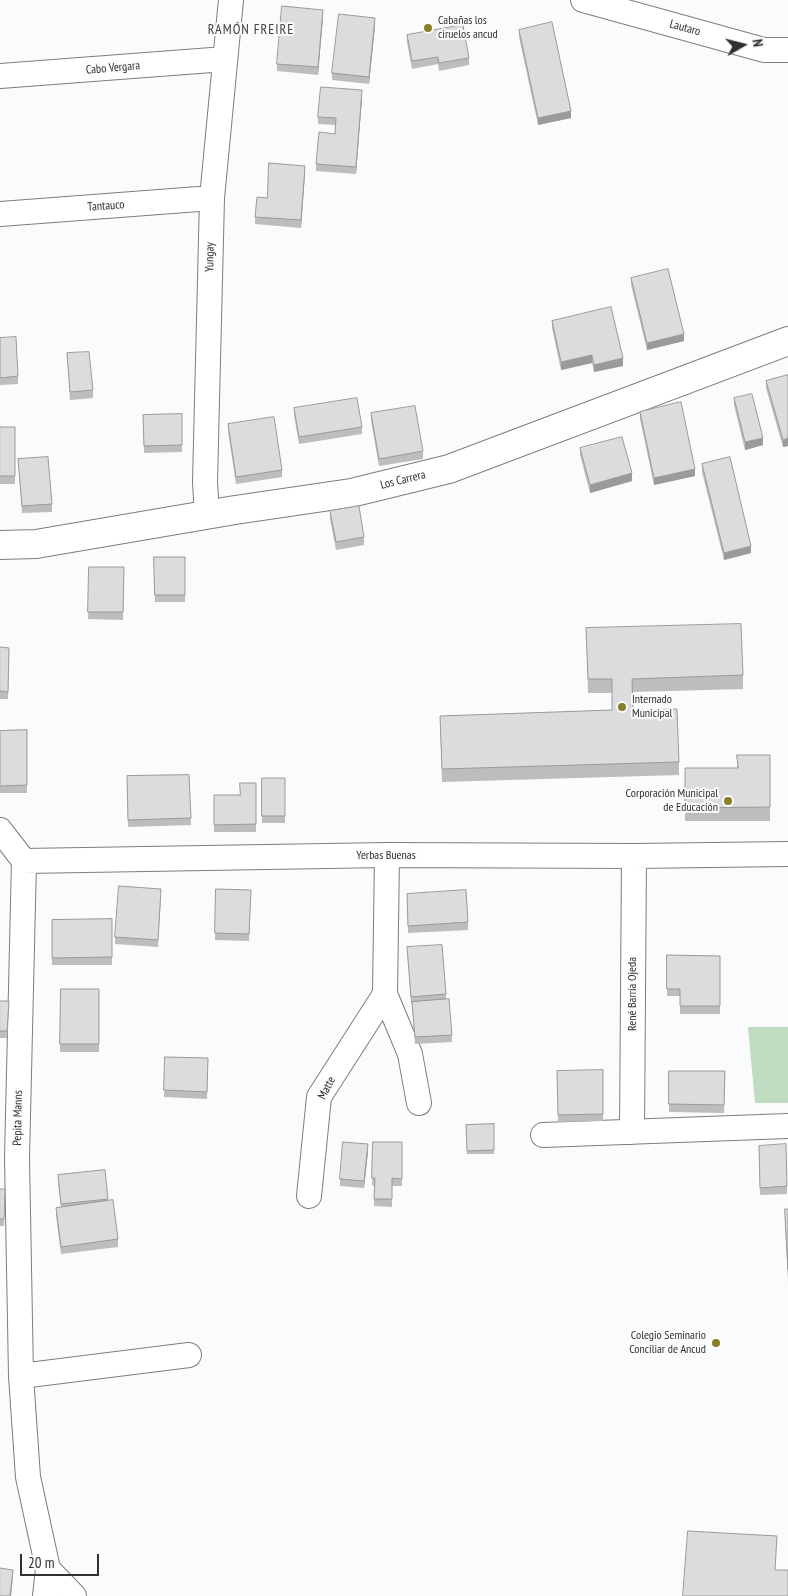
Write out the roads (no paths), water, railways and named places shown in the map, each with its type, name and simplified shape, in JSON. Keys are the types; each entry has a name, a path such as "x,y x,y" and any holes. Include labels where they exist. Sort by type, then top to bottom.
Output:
{"street":[{"name":"Yungay","path":"207,516 205,482 212,198 231,0"},
{"name":"Lautaro","path":"583,0 764,50 788,50"},
{"name":"Cabo Vergara","path":"0,76 225,59"},
{"name":"Tantauco","path":"0,214 212,198"},
{"name":"Los Carrera","path":"0,545 36,544 351,493 448,469 788,341"},
{"path":"0,830 24,860"},
{"name":"Yerbas Buenas","path":"24,860 386,855 634,856 788,854"},
{"path":"386,855 385,994 410,1054 419,1103"},
{"name":"René Barría Ojeda","path":"632,1132 634,856"},
{"name":"Pepita Manns","path":"24,860 17,1158 21,1376 28,1478 48,1568"},
{"name":"Matte","path":"309,1196 319,1097 385,994"},
{"path":"544,1135 788,1126"},
{"path":"21,1376 190,1355"},
{"path":"45,1596 48,1568"},
{"path":"48,1568 74,1596"}],"place":[{"name":"Cabañas los ciruelos ancud","path":"428,28"},
{"name":"Internado Municipal","path":"622,707"},
{"name":"Corporación Municipal de Educación","path":"728,801"},
{"name":"Colegio Seminario Conciliar de Ancud","path":"716,1343"}],"district":[{"name":"RAMÓN FREIRE","path":"251,30"}]}
